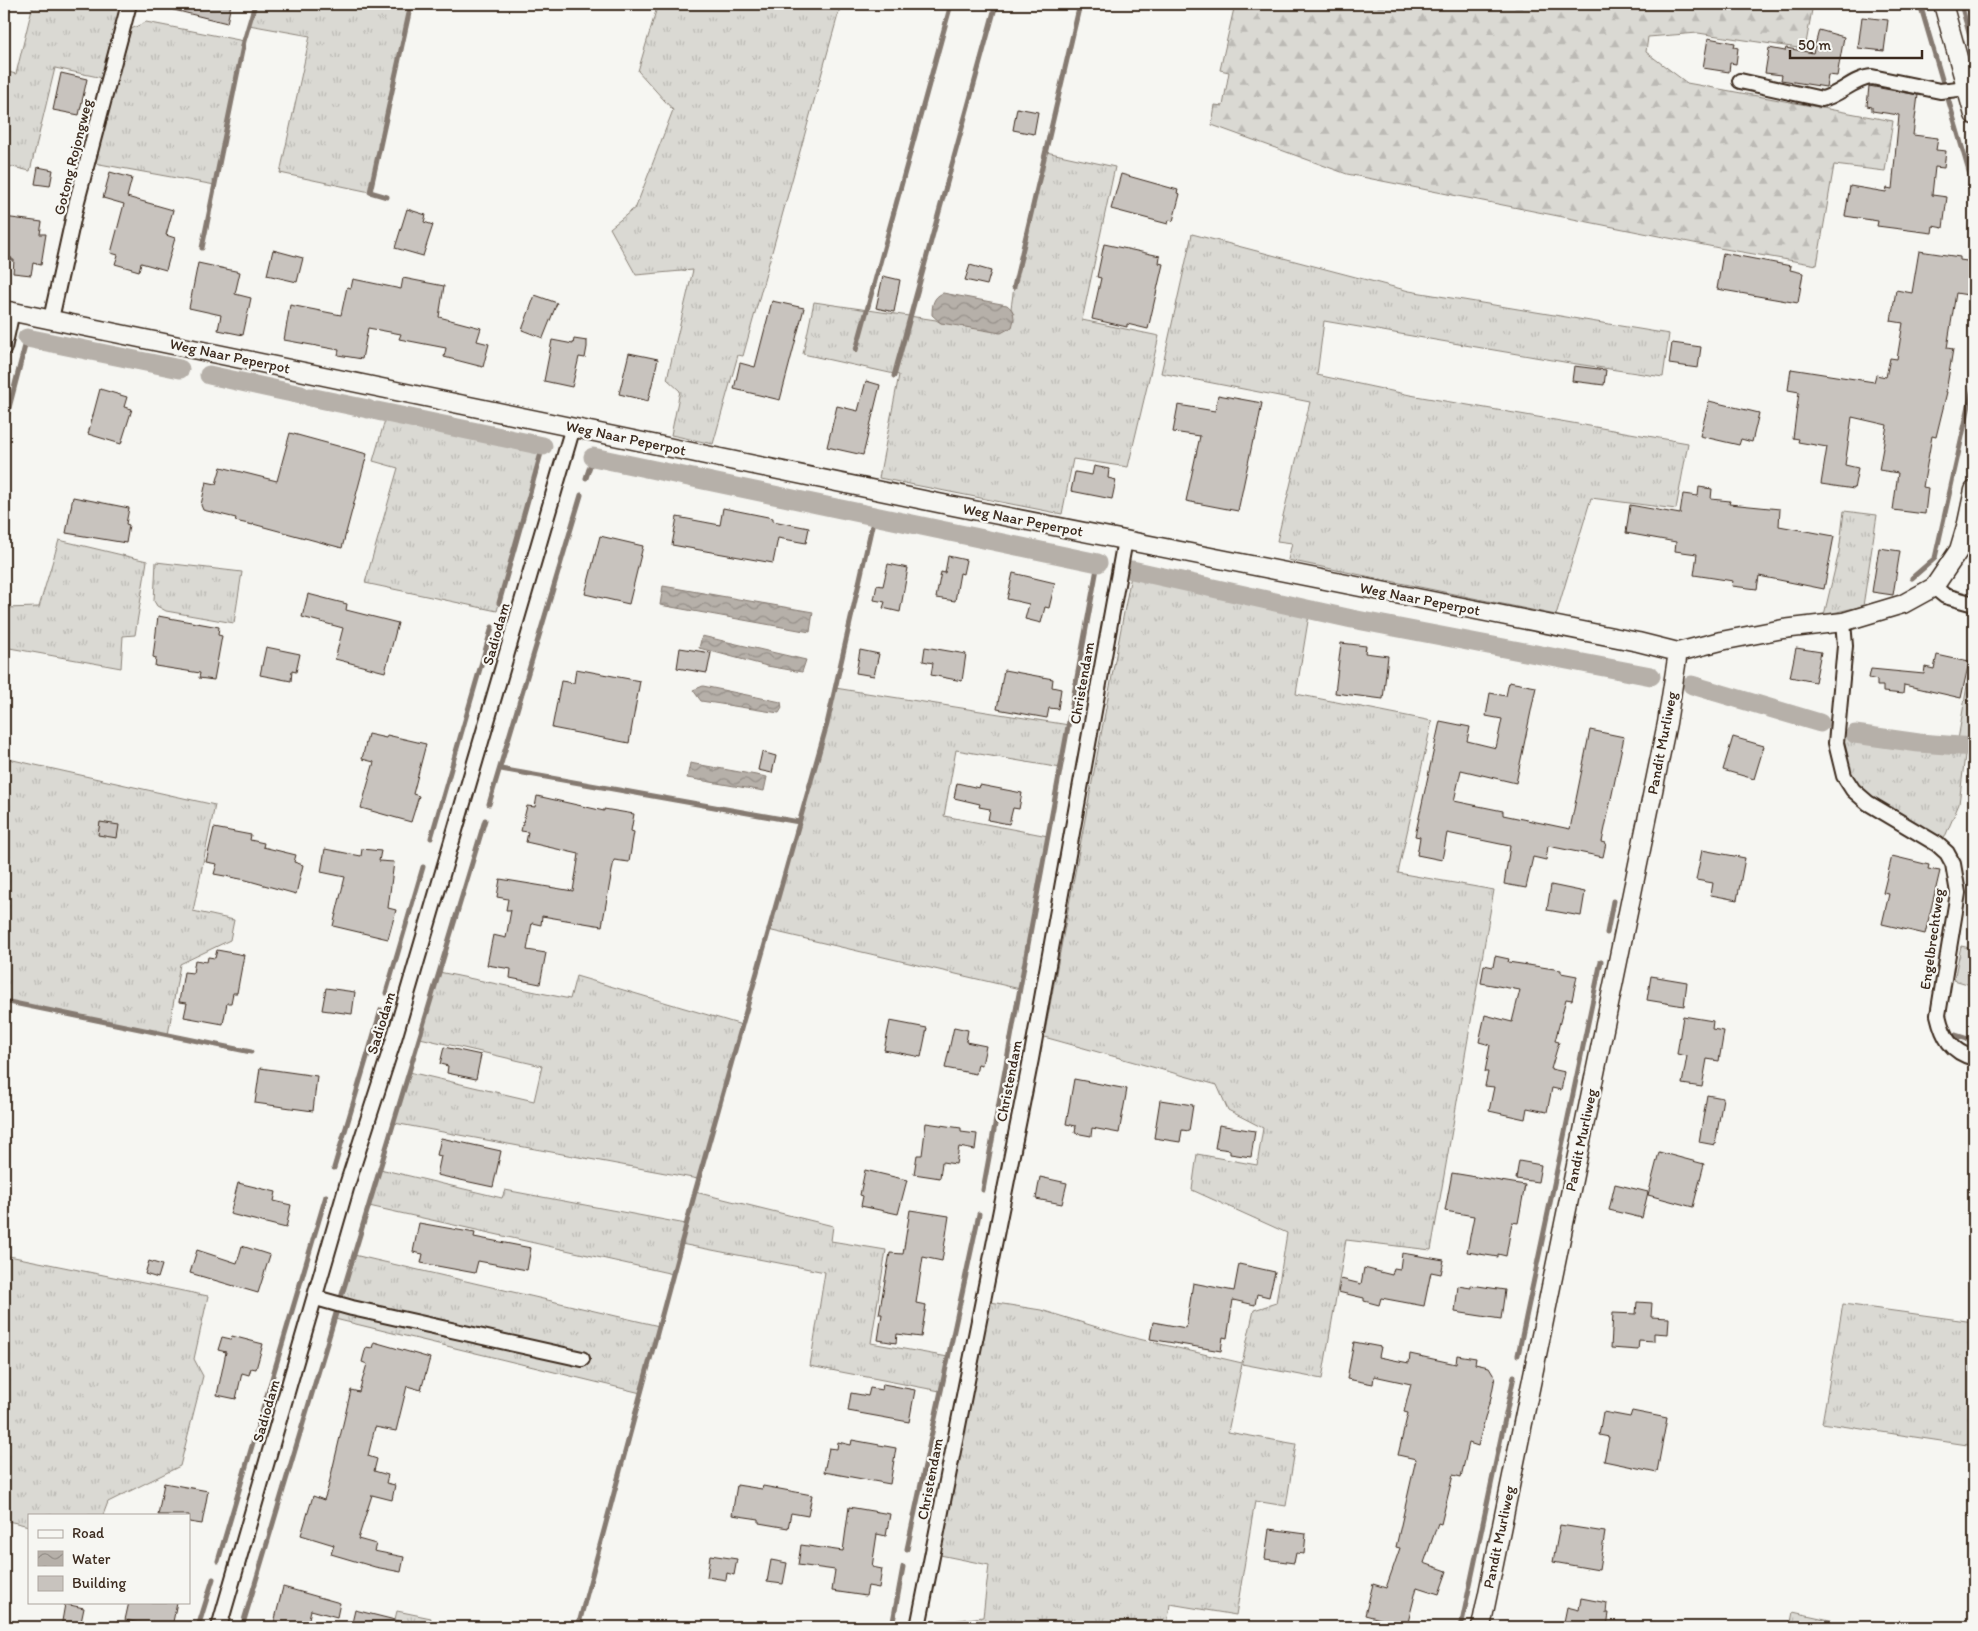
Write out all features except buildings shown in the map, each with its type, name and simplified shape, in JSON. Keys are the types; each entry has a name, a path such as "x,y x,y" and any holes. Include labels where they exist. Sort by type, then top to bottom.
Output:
{"street":[{"name":"Gotong Rojongweg","path":"51,319 77,201 130,4"},
{"path":"1943,4 1974,115"},
{"path":"1740,81 1822,99 1833,96 1865,78 1872,77 1940,91 1967,88"},
{"name":"Weg Naar Peperpot","path":"8,311 1125,540 1638,642 1678,652 1721,640 1783,629 1843,622 1903,604 1934,587 1959,550 1974,490"},
{"path":"4,348 8,311"},
{"name":"Sadiodam","path":"219,1627 348,1185 446,864 573,427"},
{"name":"Christendam","path":"918,1627 1031,1059 1125,540"},
{"path":"1934,587 1945,596 1974,604"},
{"name":"Engelbrechtweg","path":"1843,622 1845,646 1836,742 1844,776 1853,790 1868,802 1937,844 1947,853 1953,864 1958,893 1938,1015 1942,1032 1950,1046 1964,1056 1974,1058"},
{"name":"Pandit Murliweg","path":"1480,1627 1667,723 1678,652"},
{"path":"316,1298 352,1308 582,1359"}],"green space":[{"path":"33,4 123,4 103,78 55,68 30,171 4,165 4,71 16,74"},
{"path":"255,4 411,4 370,192 280,173 310,36 249,25"},
{"path":"658,4 841,4 743,356 738,355 713,444 671,435 680,391 667,379 693,270 636,275 610,228 636,207 673,110 638,71"},
{"path":"1235,4 1813,4 1805,49 1698,33 1648,37 1646,52 1687,83 1893,121 1885,171 1834,165 1817,265 1719,248 1347,174 1212,125 1215,105 1223,106 1229,72 1220,70"},
{"path":"146,22 244,41 215,185 94,163 131,29"},
{"path":"1046,152 1115,167 1082,320 1159,336 1128,467 1073,459 1062,514 879,478 899,375 803,354 814,302 936,320 941,323 1014,314 1011,308 1014,287"},
{"path":"1192,234 1409,291 1669,334 1663,377 1324,321 1317,375 1410,395 1688,443 1676,509 1591,498 1556,615 1288,560 1292,543 1277,541 1310,402 1161,373"},
{"path":"387,413 542,449 497,611 365,583 398,468 373,461"},
{"path":"1844,511 1877,515 1863,606 1824,615 1839,552"},
{"path":"59,540 147,561 135,635 123,636 121,668 4,647 4,608 39,607"},
{"path":"156,562 242,572 234,623 166,611 157,606 154,601"},
{"path":"1132,570 1310,609 1296,694 1432,721 1398,873 1494,890 1431,1250 1346,1240 1322,1379 1242,1364 1228,1432 1296,1444 1286,1506 1255,1501 1236,1615 1170,1604 1167,1627 928,1627 928,1624 983,1617 989,1565 940,1555 990,1302 1041,1310 1126,1336 1242,1363 1254,1310 1276,1303 1287,1233 1192,1190 1197,1154 1257,1165 1263,1128 1228,1110 1217,1085 1044,1037"},
{"path":"1974,643 1974,747 1966,747 1959,804 1944,839 1878,801 1856,782 1845,762 1843,730 1884,740 1957,746"},
{"path":"835,688 1069,725 1061,768 956,750 944,816 1048,836 1020,989 768,930 827,724"},
{"path":"4,758 215,805 193,911 234,920 230,940 180,964 168,1035 4,1001"},
{"path":"1961,946 1974,949 1974,986 1954,980"},
{"path":"439,972 570,999 576,976 742,1025 698,1179 394,1123 409,1072 534,1101 542,1066 420,1038"},
{"path":"380,1169 502,1198 505,1190 686,1224 695,1192 833,1226 831,1241 886,1250 871,1343 948,1357 940,1391 810,1366 825,1272 681,1244 673,1274 369,1206"},
{"path":"4,1255 208,1296 194,1359 203,1376 180,1466 108,1502 103,1514 28,1514 28,1526 4,1520"},
{"path":"354,1255 659,1326 641,1393 335,1319"},
{"path":"1843,1304 1974,1322 1974,1446 1822,1423"},
{"path":"397,1611 431,1618 429,1627 393,1627"},
{"path":"1793,1612 1862,1627 1790,1627"}],"water":[{"path":"943,293 1007,305 1014,315 1012,327 1001,333 941,323 932,315 932,311 935,299"},
{"path":"663,586 813,612 810,632 660,605"},
{"path":"702,636 806,660 802,672 767,666 699,648"},
{"path":"703,686 781,702 782,708 779,713 701,701 693,690"},
{"path":"690,763 767,777 764,791 687,778"}],"waterway":[{"path":"202,248 244,41 255,4"},
{"path":"387,197 370,192 411,4"},
{"path":"856,350 951,4"},
{"path":"894,376 996,4"},
{"path":"1014,287 1080,4"},
{"path":"1920,4 1944,86"},
{"path":"1961,4 1974,51"},
{"path":"1947,95 1974,189"},
{"path":"4,427 27,338"},
{"path":"27,338 180,369"},
{"path":"209,375 301,395"},
{"path":"1912,578 1935,558 1974,383"},
{"path":"310,397 368,409"},
{"path":"377,411 543,446"},
{"path":"499,603 543,446"},
{"path":"586,478 593,457"},
{"path":"593,457 1098,563"},
{"path":"489,804 581,495"},
{"path":"578,1627 695,1192 827,724 874,517"},
{"path":"983,1190 1098,563"},
{"path":"1132,570 1352,619 1651,676"},
{"path":"431,838 492,627"},
{"path":"1692,685 1820,723"},
{"path":"1855,734 1919,743 1974,747"},
{"path":"501,769 799,822"},
{"path":"340,1301 485,820"},
{"path":"386,993 423,867"},
{"path":"1607,933 1613,901"},
{"path":"1518,1355 1601,961"},
{"path":"4,1001 251,1052"},
{"path":"334,1168 381,1010"},
{"path":"1955,1035 1974,1041"},
{"path":"218,1561 326,1196"},
{"path":"907,1549 979,1214"},
{"path":"242,1627 337,1310"},
{"path":"1461,1627 1514,1376"},
{"path":"892,1627 903,1567"},
{"path":"198,1627 213,1579"}]}
